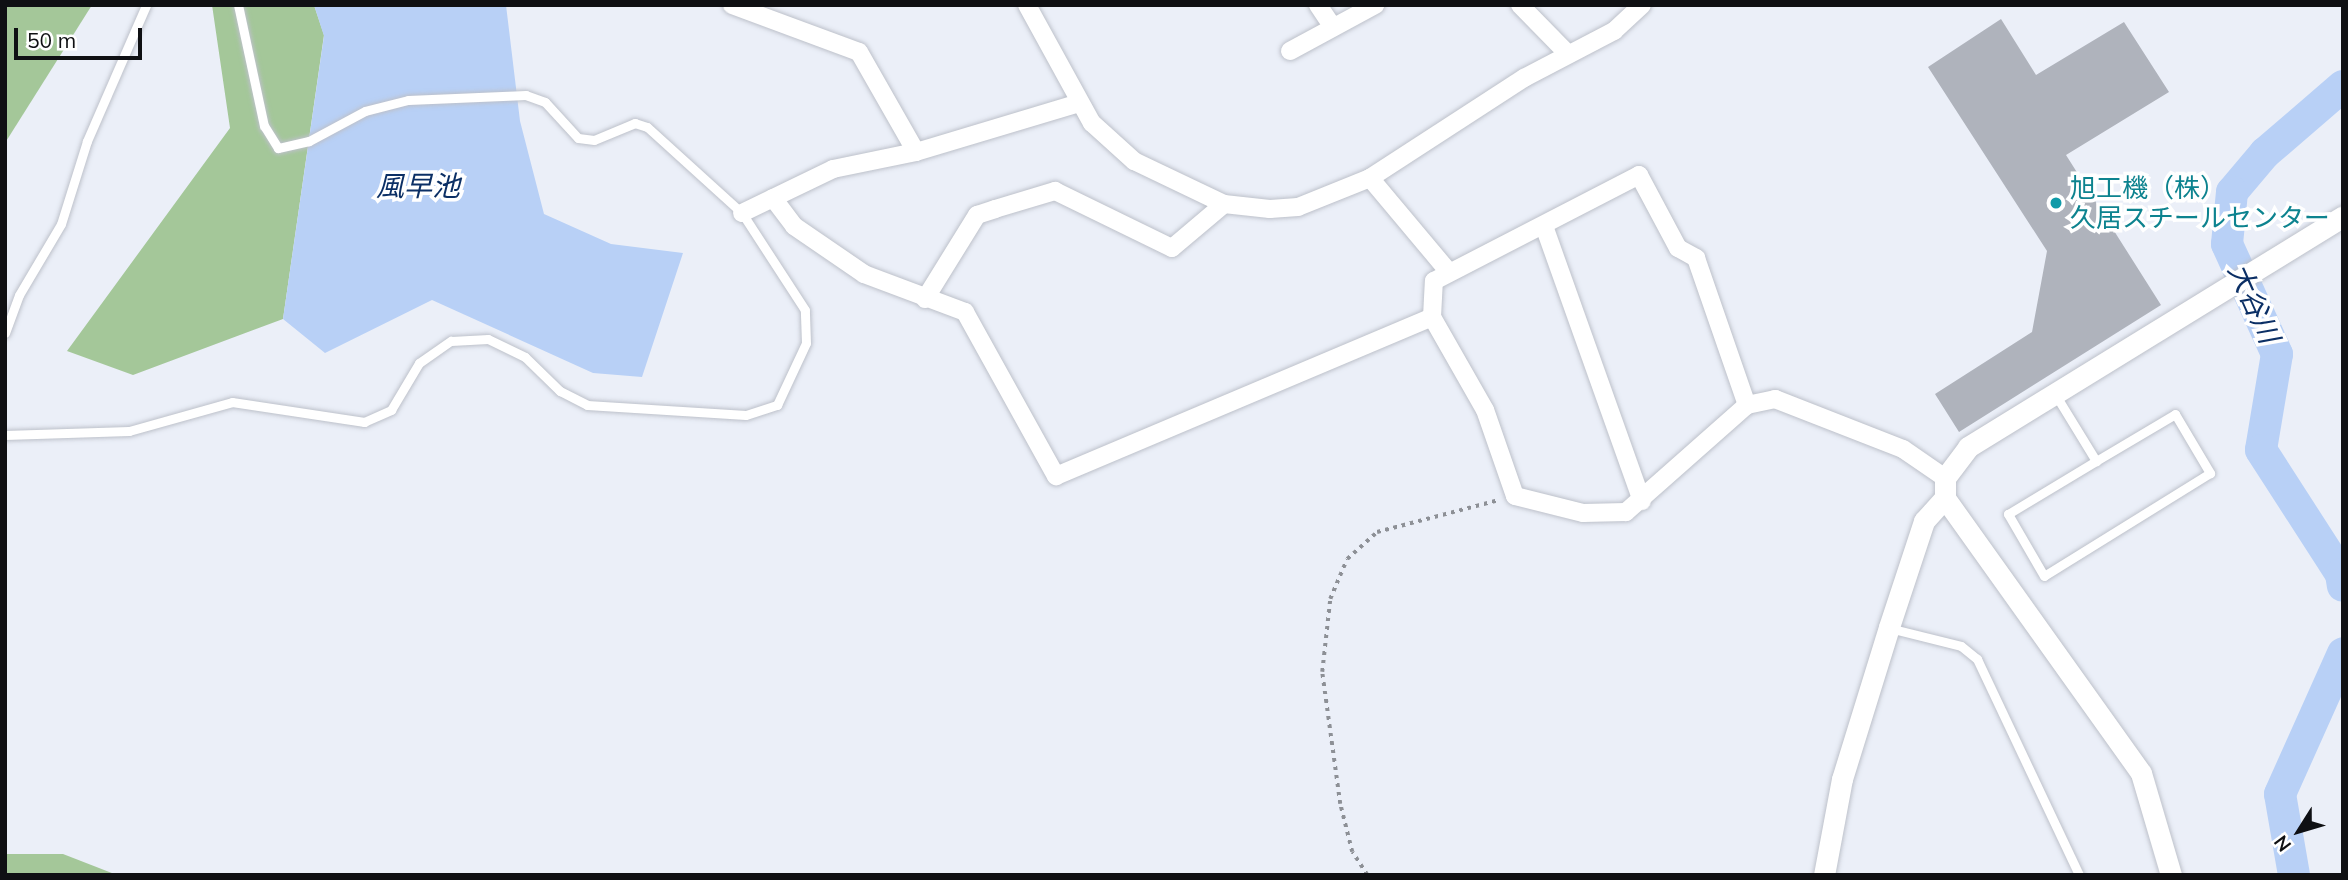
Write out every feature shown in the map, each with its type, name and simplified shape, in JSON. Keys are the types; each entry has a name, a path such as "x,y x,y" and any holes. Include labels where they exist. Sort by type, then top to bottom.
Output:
{"street":[{"path":"732,5 859,52 916,152"},
{"path":"1027,5 1080,103 1133,161 1224,204 1298,207 1370,178 1568,54 1614,31 1642,5"},
{"path":"1318,5 1333,27"},
{"path":"1290,51 1375,5"},
{"path":"1520,5 1568,54"},
{"path":"742,213 833,169 916,152 1080,103"},
{"path":"1747,405 1696,258 1678,248 1639,175 1544,226 1448,271 1434,281 1432,317 1485,410 1515,496 1583,513 1626,512 1642,501 1747,405 1774,399 1903,449 1945,488 2141,773 2171,875"},
{"path":"1370,178 1448,271"},
{"path":"925,299 977,215 995,209 1055,191 1172,248 1224,204"},
{"path":"773,198 794,226 864,274 965,312 1056,476 1432,317"},
{"path":"1824,875 1842,779 1924,521 1968,447 2343,216"},
{"path":"1544,226 1642,501"}],"lane":[{"path":"5,333 19,295 61,224 87,141 146,5"},
{"path":"5,435 129,431 232,402 364,422 391,410 419,363 451,341 488,339 525,357 560,391 587,405 771,412 806,343 809,322 742,213 647,127 635,123 594,140 578,138 545,102 526,95 408,100 365,111 309,141 278,148 264,126 238,5"},
{"path":"2054,393 2096,461"},
{"path":"2175,414 2210,473 2044,576 2008,514 2096,461 2175,414"},
{"path":"1889,628 1961,646 1977,659 2079,875"}],"path":[{"path":"1367,875 1352,852 1340,804 1322,672 1330,599 1347,559 1377,532 1515,496"}],"green space":[{"path":"5,5 92,5 5,143"},
{"path":"212,5 314,5 324,35 283,319 133,375 67,351 230,128"},
{"path":"5,854 63,854 117,875 5,875"}],"water":[{"name":"風早池","path":"314,5 506,5 520,121 544,214 611,244 683,253 642,377 593,373 432,300 325,353 283,319 324,36"}],"building":[{"name":"旭工機（株） 久居スチールセンター","path":"2001,19 2036,75 2124,22 2169,92 2066,155 2161,305 1959,432 1935,394 2032,332 2047,251 1928,67"}],"waterway":[{"name":"大谷川","path":"2343,86 2265,153 2232,192 2227,244 2277,354 2261,450 2341,574 2343,586"},
{"name":"大谷川","path":"2294,875 2280,794 2343,653"}],"place":[{"name":"旭工機（株） 久居スチールセンター","path":"2056,203"}]}
